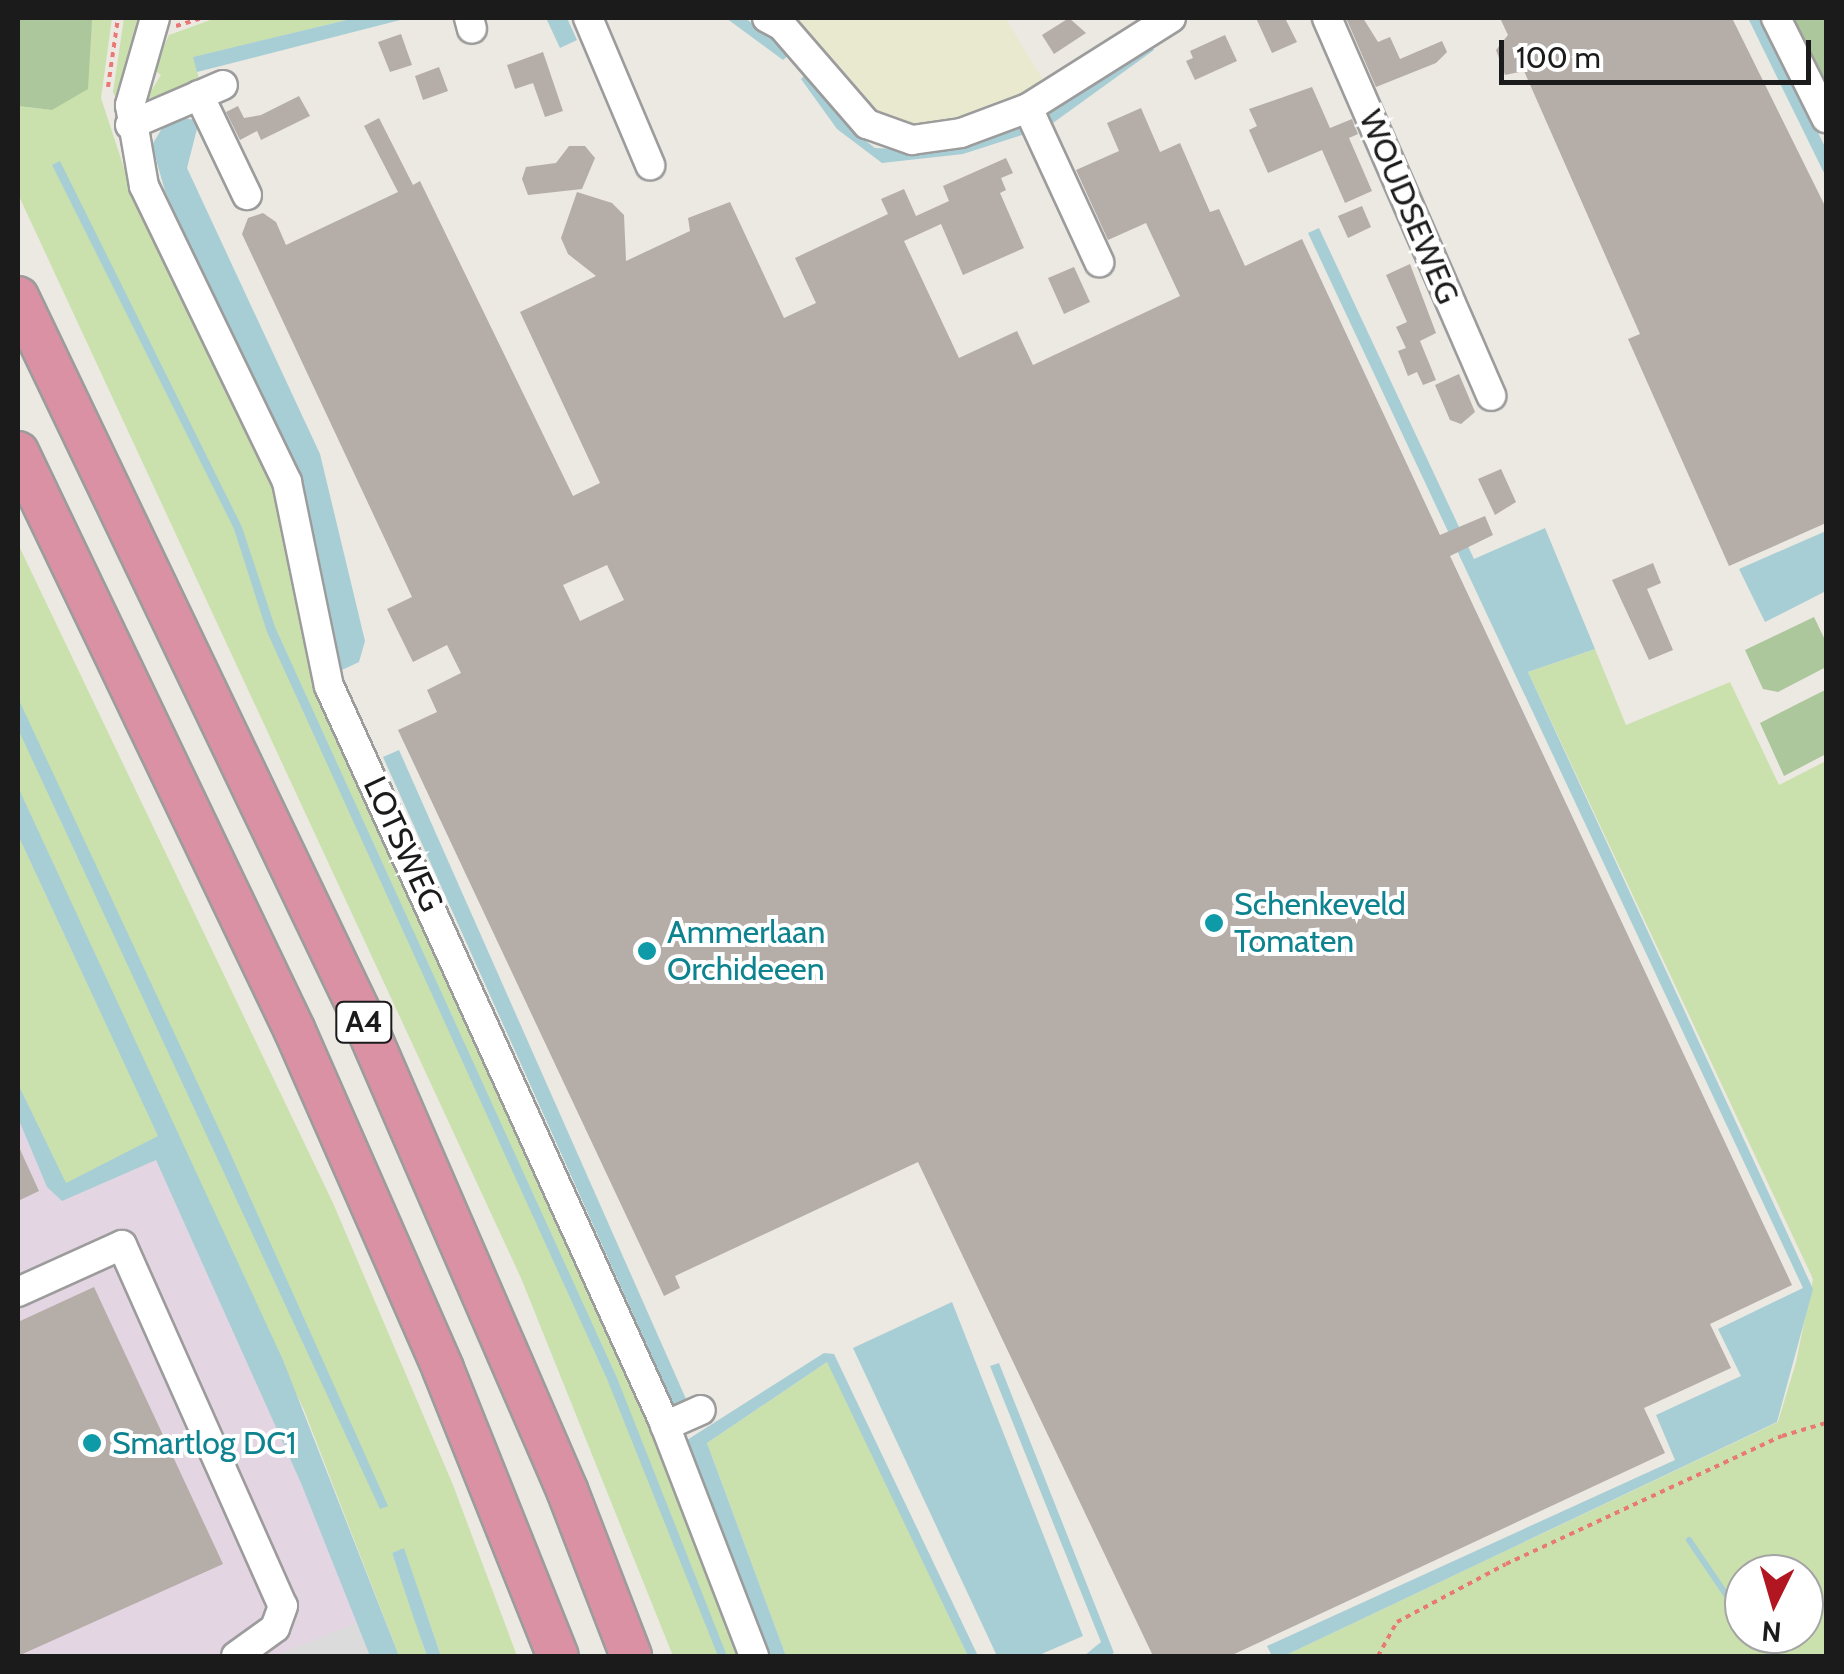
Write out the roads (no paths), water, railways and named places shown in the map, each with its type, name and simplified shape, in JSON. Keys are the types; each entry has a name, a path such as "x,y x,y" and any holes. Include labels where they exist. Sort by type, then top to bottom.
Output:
{"highway":[{"name":"A4","path":"18,297 360,1012 538,1422 631,1656"},
{"name":"A4","path":"18,452 294,1029 443,1369 558,1656"}],"street":[{"name":"LOTSWEG","path":"155,18 132,86 130,126 144,186 286,482 329,686 666,1426 754,1656"},
{"path":"588,18 650,164"},
{"path":"767,18 782,26 867,124 912,140 962,133 1028,108 1171,18"},
{"name":"WOUDSEWEG","path":"1326,18 1491,396"},
{"path":"1776,18 1826,118"},
{"path":"130,126 211,90 247,195"},
{"path":"1028,108 1099,262"},
{"path":"18,1292 122,1244 283,1606 275,1628 236,1656"},
{"path":"666,1426 701,1410"}],"water":[{"path":"355,18 408,18 197,72 193,57"},
{"path":"546,18 567,18 577,40 560,48"},
{"path":"726,18 745,18 791,53 783,60"},
{"path":"1748,18 1763,18 1826,149 1826,177"},
{"path":"1148,39 1154,50 1046,128 1043,118"},
{"path":"807,73 850,129 875,148 921,150 1020,123 1025,134 963,154 882,163 837,129 801,79"},
{"path":"170,115 199,121 187,168 320,454 365,641 359,662 342,670 305,491 165,191 152,145"},
{"path":"60,161 242,527 275,627 617,1378 727,1656 718,1656 607,1379 267,632 234,529 52,165"},
{"path":"1319,228 1474,559 1545,528 1595,649 1528,672 1813,1289 1777,1422 1284,1656 1272,1656 1267,1646 1675,1460 1656,1415 1741,1376 1718,1329 1803,1288 1308,233"},
{"path":"1826,531 1826,591 1765,622 1739,569"},
{"path":"18,698 227,1146 388,1506 380,1509 18,729"},
{"path":"399,750 686,1399 674,1405 383,757"},
{"path":"18,787 283,1360 399,1656 370,1656 301,1483 156,1160 62,1201 47,1187 18,1118 18,1084 66,1183 158,1136 18,835"},
{"path":"952,1302 1083,1636 1037,1656 997,1656 853,1348"},
{"path":"824,1353 834,1354 978,1656 968,1656 827,1362 707,1443 786,1656 767,1656 687,1440"},
{"path":"999,1363 1114,1653 1084,1656 1101,1642 990,1366"},
{"path":"404,1548 441,1656 427,1656 414,1619 392,1553"}],"waterway":[{"path":"1689,1540 1724,1592"}],"place":[{"name":"Schenkeveld Tomaten","path":"1214,923"},
{"name":"Ammerlaan Orchideeen","path":"647,951"},
{"name":"Smartlog DC1","path":"92,1443"}]}
